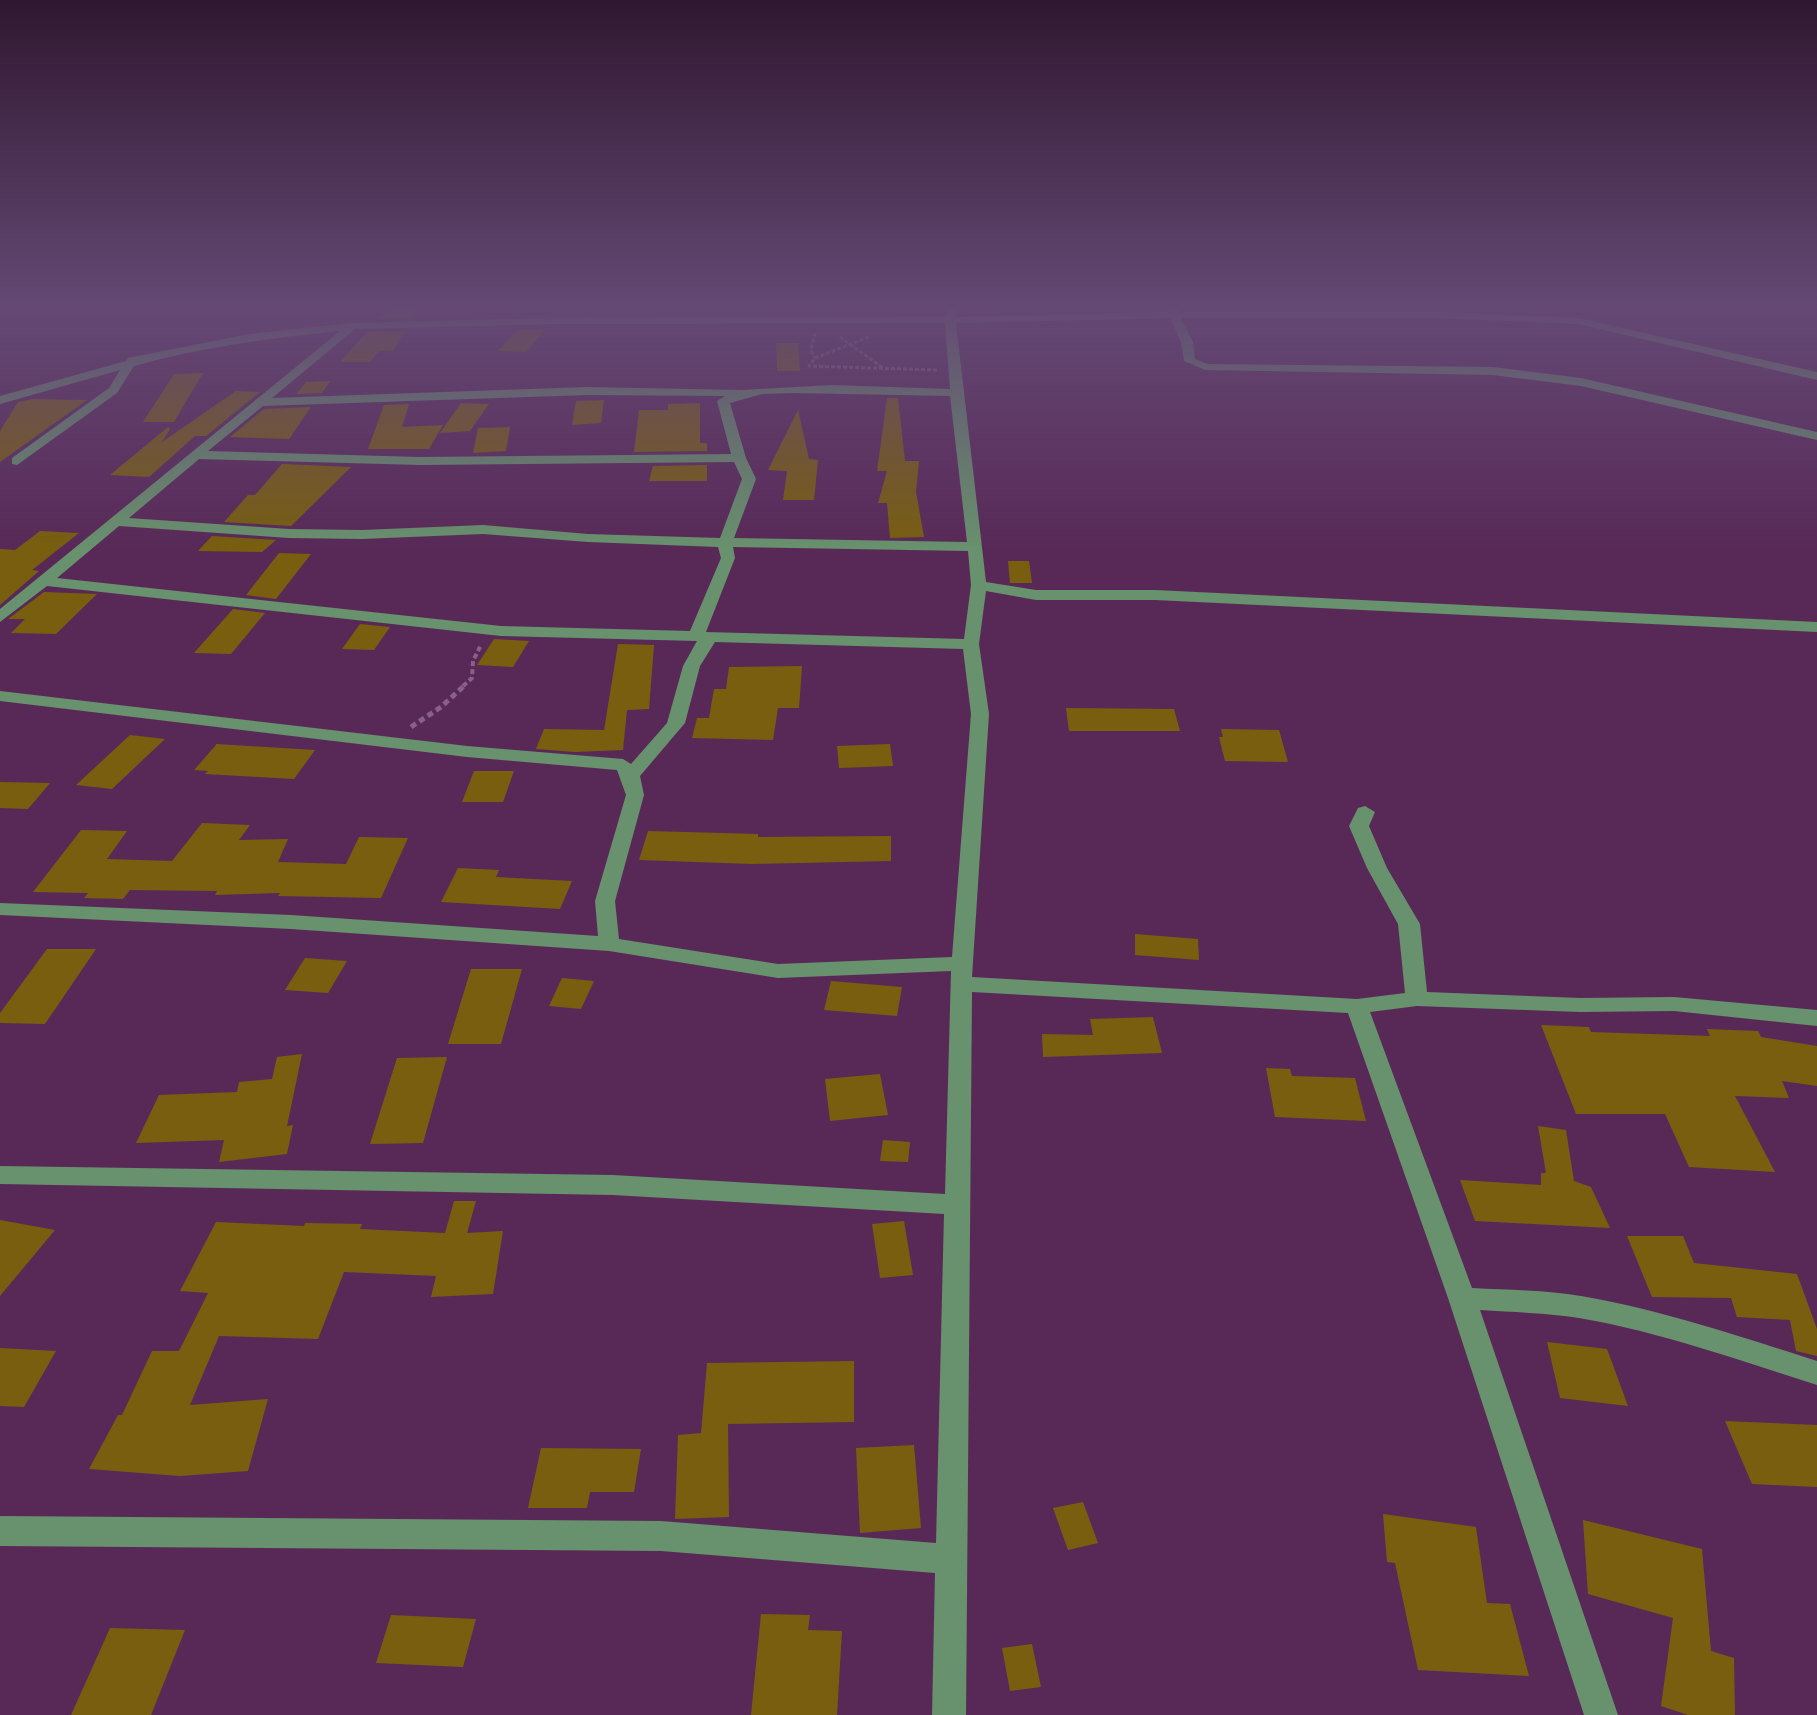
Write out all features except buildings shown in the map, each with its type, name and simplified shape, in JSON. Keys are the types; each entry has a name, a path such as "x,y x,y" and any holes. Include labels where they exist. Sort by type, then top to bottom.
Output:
{"street":[{"path":"0,400 36,389"},
{"path":"17,461 114,389"},
{"path":"0,617 200,455 276,389"},
{"path":"260,402 775,389"},
{"path":"777,389 913,389"},
{"path":"949,1715 963,974 980,714 971,644 979,585 956,389"},
{"path":"1612,389 1817,436"},
{"path":"631,776 676,724 702,644 712,591 728,558 725,543 749,479 739,458 723,401 737,392"},
{"path":"200,455 435,461 739,458"},
{"path":"117,521 284,534 349,535 470,528 568,537 806,543 869,549 900,545 976,547"},
{"path":"43,581 501,631 971,644"},
{"path":"979,585 1036,595 1155,595 1817,627"},
{"path":"0,696 458,751 623,765 631,776 635,795 605,901 609,944"},
{"path":"1365,812 1359,826 1377,868 1409,924 1417,999"},
{"path":"0,909 291,922 609,944 778,971 963,974 1357,1006 1417,999 1580,1005 1674,1004 1817,1018"},
{"path":"1357,1006 1462,1298 1601,1715"},
{"path":"0,1175 613,1185 958,1205"},
{"path":"1462,1298 1577,1307 1634,1318 1817,1373"},
{"path":"0,1531 661,1536 952,1559"}],"path":[{"path":"386,741 441,707 472,678 470,671 479,647 501,631"}]}
